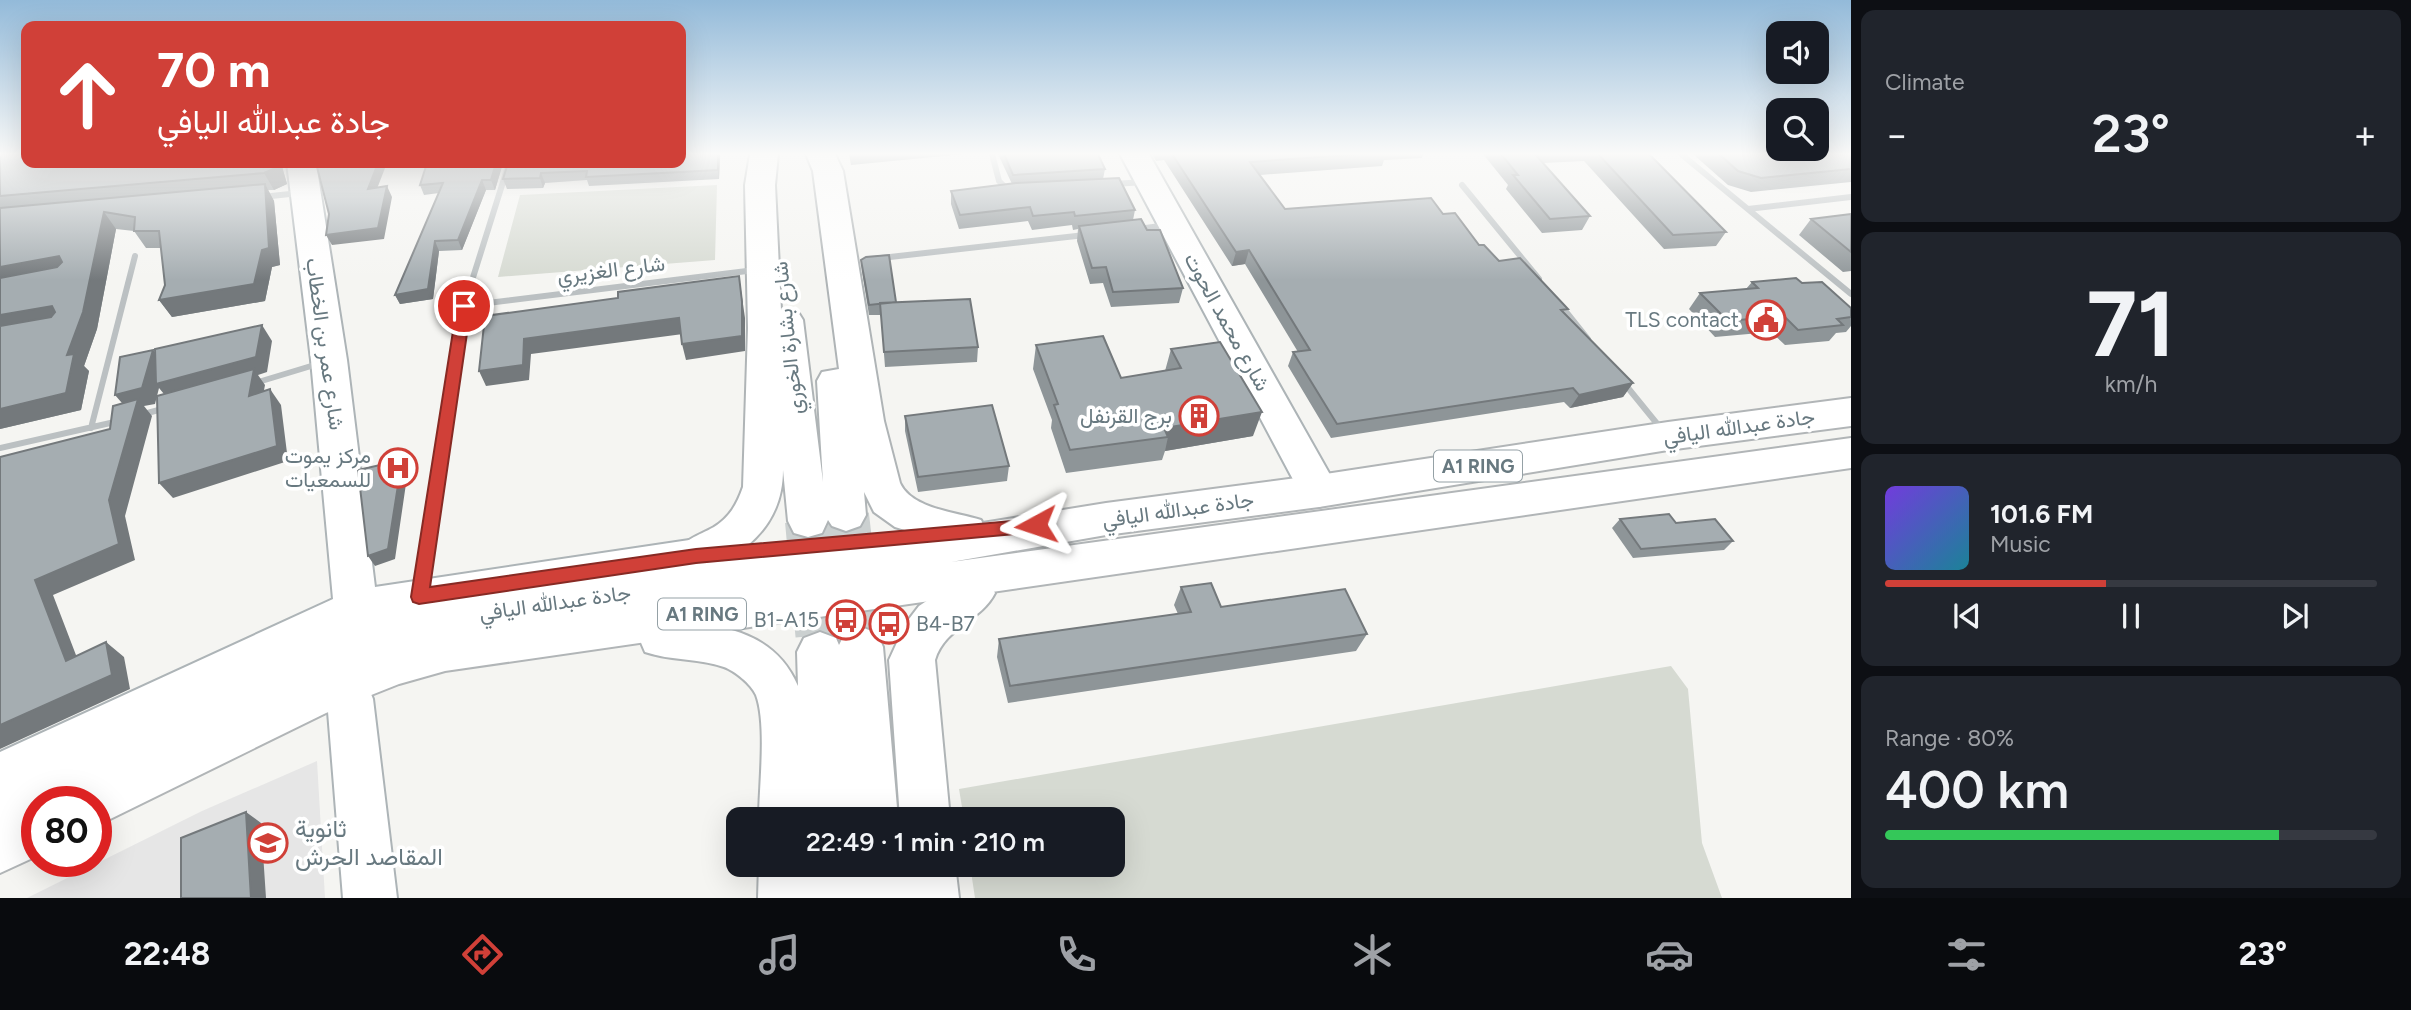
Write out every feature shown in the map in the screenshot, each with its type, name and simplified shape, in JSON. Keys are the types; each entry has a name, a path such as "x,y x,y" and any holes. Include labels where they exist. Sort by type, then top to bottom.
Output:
{"main road":[{"name":"شارع عمر بن الخطاب","path":"306,196 329,360 356,609"},
{"path":"696,556 731,537 744,526 753,513 763,487 765,328 760,196"},
{"name":"شارع بشارة الخوري","path":"771,196 808,521"},
{"name":"شارع بشارة الخوري","path":"822,196 846,515"},
{"path":"835,196 854,261 864,421 884,492 888,500 909,516 966,532"},
{"name":"شارع محمد الحوت","path":"1157,196 1329,509"},
{"name":"جادة عبدالله اليافي","path":"0,777 356,609 419,597 696,556 1105,519 1329,509 1668,436 1851,412"},
{"name":"جادة عبدالله اليافي","path":"112,793 290,707 378,671 445,651 1329,509 1851,453"},
{"path":"112,816 350,699 416,673 973,593 1329,509"},
{"name":"جادة عبدالله اليافي","path":"0,808 300,669 375,638 404,630 483,613 877,557 1105,519"},
{"path":"924,807 912,660 917,642 926,626 938,614 973,593"},
{"path":"661,638 723,647 740,653 768,674 779,693 782,718 784,807"},
{"path":"829,807 840,650 871,807"},
{"path":"350,699 370,898"},
{"path":"0,847 21,837"},
{"path":"0,871 21,861"},
{"path":"785,877 785,898"},
{"path":"831,877 832,898"},
{"path":"878,877 880,898"},
{"path":"930,877 932,898"}],"street":[{"path":"249,198 255,196"},
{"path":"419,597 464,306 499,196"},
{"path":"1471,196 1548,289"},
{"path":"1732,196 1851,294"},
{"path":"1748,209 1851,197"},
{"path":"1131,229 1172,225"},
{"path":"854,261 1089,234"},
{"path":"91,428 135,256"},
{"name":"شارع الغزيري","path":"464,306 761,269"},
{"path":"1556,300 1591,342"},
{"path":"244,386 329,360"},
{"path":"1616,373 1668,436"},
{"path":"0,448 169,408"}],"shaded area":[{"path":"520,196 717,196 715,260 498,277"},
{"path":"1671,666 1688,689 1702,843 1722,898 975,898 972,877 1125,877 1125,807 962,807 959,789"},
{"path":"317,761 325,898 27,898 69,877 112,877 112,856 202,811"}],"building":[{"path":"134,196 266,196 269,248 262,250 254,284 159,300 165,285 159,231 134,231 135,217 104,212 83,312 67,355 74,354 66,393 0,409 0,326 51,317 55,312 52,306 0,315 0,278 57,267 62,262 59,256 0,267 0,208"},
{"path":"324,196 385,196 378,228 326,235 329,214"},
{"path":"437,196 476,196 458,240 435,241 428,289 395,295"},
{"path":"953,196 1128,196 1135,210 1075,216 1074,212 1033,216 1030,207 960,215"},
{"path":"1199,196 1275,196 1285,209 1431,198 1443,214 1455,213 1479,245 1484,245 1499,261 1520,258 1568,309 1561,310 1633,383 1579,395 1573,388 1337,424 1293,352 1310,350 1249,250 1236,252"},
{"path":"1531,196 1572,196 1590,216 1550,219"},
{"path":"1637,196 1690,196 1726,232 1673,235"},
{"path":"1851,214 1851,252 1811,219"},
{"path":"1141,219 1147,230 1160,230 1183,288 1113,292 1106,267 1092,268 1079,226"},
{"path":"889,255 896,302 869,305 861,260"},
{"path":"739,276 742,336 682,344 679,318 524,339 523,365 479,371 485,316 618,298 618,292"},
{"path":"1796,278 1802,283 1822,282 1851,308 1851,317 1837,319 1843,325 1798,330 1784,316 1728,321 1700,293 1758,288 1752,282"},
{"path":"970,299 978,347 884,352 880,303"},
{"path":"262,325 256,357 156,384 155,349"},
{"path":"1103,336 1121,378 1181,368 1171,349 1220,342 1262,412 1164,428 1168,437 1070,450 1054,405 1058,404 1036,345"},
{"path":"153,350 142,388 115,395 120,357"},
{"path":"254,369 249,396 270,389 277,446 159,483 157,396"},
{"path":"138,399 109,500 119,544 35,580 66,661 106,642 112,675 0,725 0,457 110,429 113,406"},
{"path":"992,405 1009,466 918,477 905,416"},
{"path":"402,460 388,549 368,556 358,470"},
{"path":"1669,514 1676,523 1715,519 1733,541 1641,549 1620,519"},
{"path":"1211,583 1221,607 1345,589 1367,634 1010,686 999,639 1191,612 1181,587"},
{"path":"246,812 251,898 181,898 181,838"}],"tunnel":[{"path":"846,515 861,647"},
{"path":"808,521 820,652"}],"place":[{"name":"TLS contact","path":"1766,320"},
{"name":"برج القرنفل","path":"1199,416"},
{"name":"مركز يموت للسمعيات","path":"398,468"},
{"name":"B1-A15","path":"846,620"},
{"name":"B4-B7","path":"889,624"},
{"name":"ثانوية المقاصد الحرش","path":"268,843"}],"route":[{"path":"464,306 419,597 696,556 1036,525"}]}
